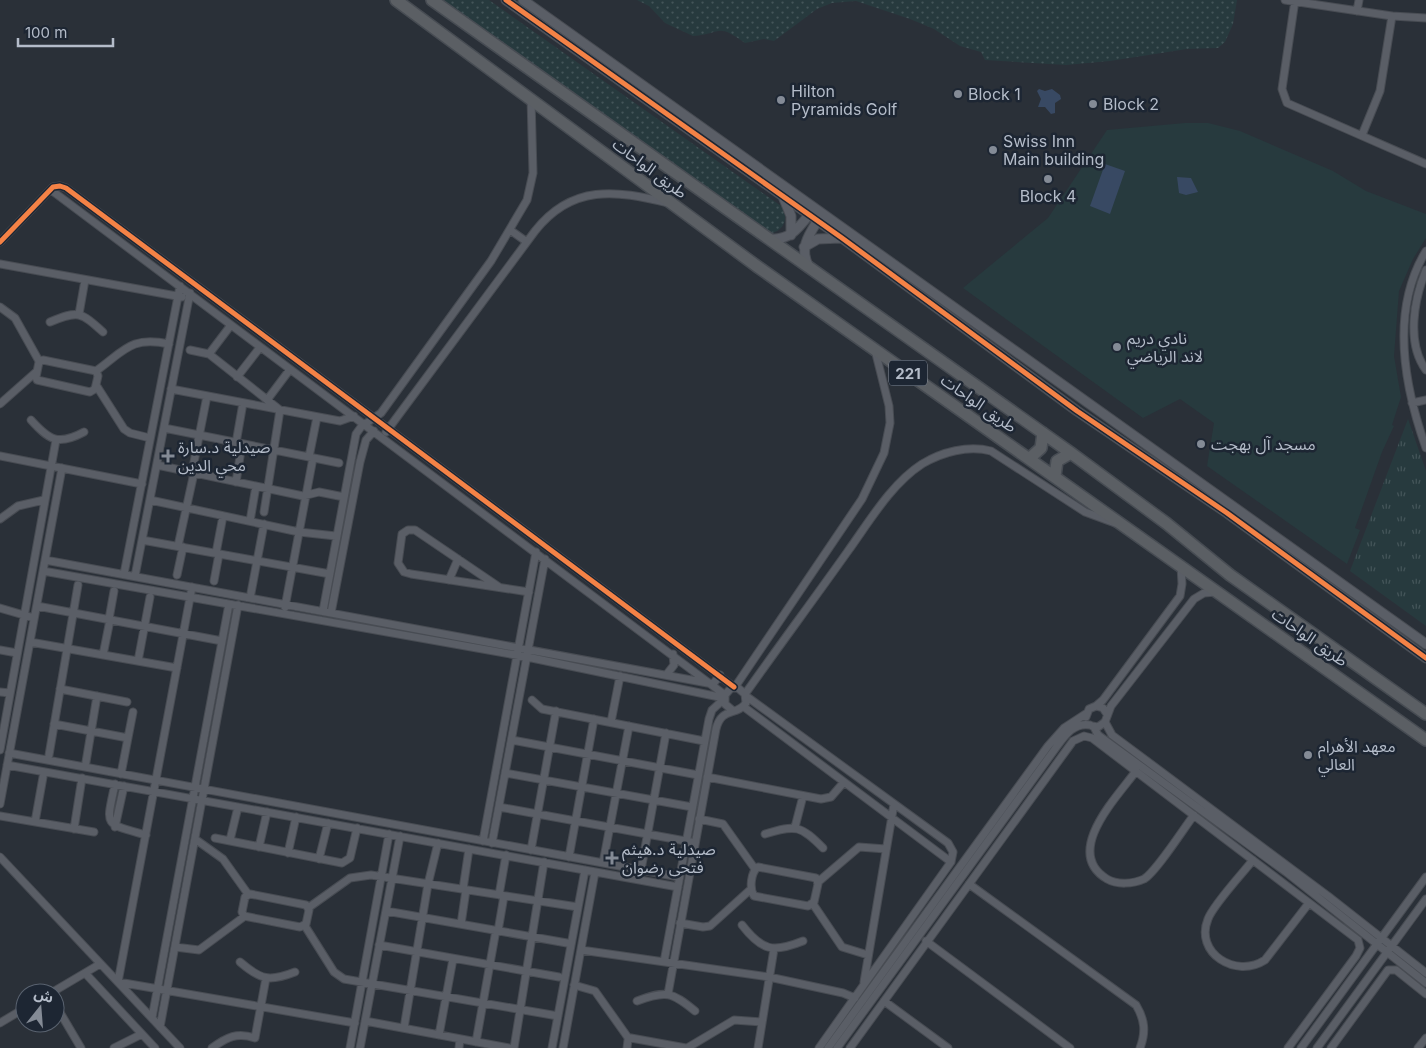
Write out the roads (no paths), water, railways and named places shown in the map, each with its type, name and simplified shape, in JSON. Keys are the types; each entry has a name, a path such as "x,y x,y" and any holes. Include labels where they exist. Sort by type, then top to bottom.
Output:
{"highway":[{"name":"طريق الواحات","path":"396,0 531,98 671,204 874,350 1030,458 1426,740"},
{"name":"طريق الواحات","path":"432,0 1071,453 1166,523 1230,575 1426,714"},
{"path":"1030,458 1041,448 1043,433"},
{"path":"1055,476 1057,461 1071,453"}],"street":[{"path":"506,0 784,199 842,238 1076,411 1227,513 1426,658"},
{"path":"523,0 907,272 1426,644"},
{"path":"1285,0 1392,16 1426,18"},
{"path":"1358,11 1359,0"},
{"path":"1295,1 1282,89 1288,103 1426,164"},
{"path":"1362,135 1380,91 1392,16"},
{"path":"595,63 601,55"},
{"path":"323,611 356,434 388,404 510,230 527,200 533,173 531,98"},
{"path":"0,242 51,190 60,186 66,188 734,687 948,843 953,852 951,862 819,1048"},
{"path":"51,190 180,286 189,296 366,424 713,684 724,697 728,708 732,710"},
{"path":"331,613 359,467 366,440 376,432 390,429 527,242 553,212 574,199 590,194 623,194 671,204"},
{"path":"784,199 791,216 791,235"},
{"path":"766,238 781,239 791,235 815,207"},
{"path":"810,269 804,255 804,248 807,238 823,213"},
{"path":"510,230 527,242"},
{"path":"804,248 818,239 842,238"},
{"path":"1426,251 1409,284 1406,302 1405,345 1408,386 1426,448"},
{"path":"886,272 893,263"},
{"path":"0,264 178,296 189,296"},
{"path":"1426,270 1419,288 1415,324 1417,354 1426,370"},
{"path":"900,282 907,272"},
{"path":"79,314 85,280"},
{"path":"124,574 180,286"},
{"path":"135,576 189,296"},
{"path":"0,307 15,318 39,361 36,372 38,381 90,392 95,389 98,376 96,371"},
{"path":"50,322 64,315 79,314 92,320 104,332"},
{"path":"209,354 231,325"},
{"path":"39,361 43,360 96,371 136,342 146,340 169,344"},
{"path":"190,350 209,354 280,410"},
{"path":"238,376 258,350"},
{"path":"664,962 708,719 712,710 734,687 862,499 884,453 890,423 889,406 874,350"},
{"path":"279,360 286,351"},
{"path":"164,371 174,373"},
{"path":"0,404 36,372"},
{"path":"267,400 288,372"},
{"path":"96,385 124,429 150,438"},
{"path":"171,389 340,421 354,416"},
{"path":"1068,405 1076,393"},
{"path":"178,575 186,508 207,396"},
{"path":"1076,411 1084,399"},
{"path":"1412,403 1426,400"},
{"path":"236,482 243,403"},
{"path":"388,404 392,411 401,414"},
{"path":"264,512 280,410"},
{"path":"284,614 306,495 317,417"},
{"path":"31,420 42,433 56,440 70,439 84,432"},
{"path":"164,428 339,463"},
{"path":"0,750 56,440"},
{"path":"744,707 746,695 879,509 909,474 934,458 962,449 975,448 991,451 1091,515 1124,526"},
{"path":"0,456 142,484"},
{"path":"157,465 306,495 319,492 344,497"},
{"path":"349,465 359,467"},
{"path":"0,804 62,468"},
{"path":"250,521 256,486"},
{"path":"473,505 480,496"},
{"path":"0,519 18,506 44,500"},
{"path":"150,500 299,532 336,536"},
{"path":"214,581 223,516"},
{"path":"251,593 264,524"},
{"path":"499,587 415,530 408,530 402,534 398,563 401,569 407,573 529,592"},
{"path":"142,540 330,574"},
{"path":"483,841 536,552"},
{"path":"450,580 458,559"},
{"path":"492,843 545,559"},
{"path":"45,560 713,684"},
{"path":"837,1048 1048,746 1064,728 1096,706 1180,596 1182,584 1181,565"},
{"path":"76,577 78,566"},
{"path":"43,571 527,657 724,697"},
{"path":"49,754 78,585"},
{"path":"118,982 192,587"},
{"path":"104,655 114,591"},
{"path":"1218,592 1204,593 1194,599 1133,677 1107,714 1105,722 1112,735 1380,941 1426,983"},
{"path":"138,661 150,597"},
{"path":"616,611 623,603"},
{"path":"152,1018 229,604"},
{"path":"160,1027 238,605"},
{"path":"37,606 222,641"},
{"path":"0,608 34,618"},
{"path":"414,637 415,628"},
{"path":"30,642 177,668"},
{"path":"0,650 17,653"},
{"path":"667,674 674,665 673,654"},
{"path":"1137,654 1146,661"},
{"path":"596,662 596,671"},
{"path":"1124,671 1133,677"},
{"path":"713,684 720,675"},
{"path":"611,722 620,676"},
{"path":"60,689 127,702"},
{"path":"0,692 10,693"},
{"path":"705,694 711,699 712,710"},
{"path":"86,762 97,696"},
{"path":"532,700 542,709 704,741"},
{"path":"1096,706 1103,708 1107,714"},
{"path":"668,994 718,722 726,712 744,707"},
{"path":"744,707 951,862"},
{"path":"531,850 556,711"},
{"path":"122,774 133,712"},
{"path":"1087,713 1086,717 1098,734 1168,790 1326,899"},
{"path":"569,857 594,719"},
{"path":"708,719 718,722"},
{"path":"828,1048 976,858 1063,739 1078,725 1092,726 1105,722"},
{"path":"54,724 128,738"},
{"path":"4,725 14,727"},
{"path":"603,863 629,726"},
{"path":"641,870 666,733"},
{"path":"850,1048 926,941 1076,738 1084,736 1092,738 1136,771 1168,790 1194,815 1355,938 1360,948 1288,1048"},
{"path":"501,745 511,743 550,747 698,774"},
{"path":"9,753 679,877"},
{"path":"7,764 678,886"},
{"path":"1136,771 1092,832 1091,858 1097,870 1106,878 1123,883 1145,878 1194,815"},
{"path":"506,773 692,807"},
{"path":"707,777 826,799 834,795 844,782"},
{"path":"35,822 43,778"},
{"path":"74,829 82,778"},
{"path":"116,784 108,816 114,826 146,835"},
{"path":"114,826 124,786"},
{"path":"795,827 803,796"},
{"path":"864,984 894,804"},
{"path":"230,840 238,806"},
{"path":"499,807 695,843"},
{"path":"312,820 314,810"},
{"path":"259,846 267,812"},
{"path":"0,816 94,832"},
{"path":"288,852 296,817"},
{"path":"680,923 702,927 710,926 750,889 755,869 723,824 699,819"},
{"path":"319,859 328,823"},
{"path":"765,834 785,827 795,827 810,834 823,848"},
{"path":"215,838 340,863 348,860 357,828"},
{"path":"428,841 429,831"},
{"path":"350,1048 389,834"},
{"path":"360,1048 400,836"},
{"path":"195,839 223,859 248,894 304,904 308,908"},
{"path":"404,1028 428,884 438,843"},
{"path":"868,955 842,946 813,904 818,882 859,847 886,849"},
{"path":"461,924 469,848"},
{"path":"476,1042 497,930 506,855"},
{"path":"0,857 180,1048"},
{"path":"976,858 983,864"},
{"path":"1253,860 1208,918 1207,937 1215,954 1221,961 1243,968 1255,966 1265,960 1309,902"},
{"path":"514,1048 544,862"},
{"path":"755,869 758,867 814,877 818,882"},
{"path":"552,1048 585,870"},
{"path":"563,1048 595,872"},
{"path":"1280,880 1286,872"},
{"path":"558,1016 344,978 334,972 305,926 308,908 350,878 366,875 578,907"},
{"path":"1301,1048 1426,877"},
{"path":"968,884 1136,1004 1142,1014 1145,1026 1140,1048"},
{"path":"750,889 756,897 808,906 813,904"},
{"path":"245,916 242,912 245,897 248,894"},
{"path":"1317,1048 1426,899"},
{"path":"174,903 183,904"},
{"path":"386,911 567,943"},
{"path":"175,947 199,950 245,916 300,927 305,926"},
{"path":"742,925 755,941 763,946 774,949 784,948 802,941"},
{"path":"926,941 1070,1048"},
{"path":"380,945 559,977"},
{"path":"758,1048 774,949"},
{"path":"1390,949 1426,973"},
{"path":"581,950 769,977 843,993 855,998"},
{"path":"367,956 377,958"},
{"path":"438,1035 453,958"},
{"path":"240,962 257,975 266,978 276,978 295,972"},
{"path":"65,985 100,964"},
{"path":"1331,1048 1388,970 1396,970 1426,994"},
{"path":"84,973 155,1048"},
{"path":"212,1048 225,1038 235,1035 246,1035 255,1038 266,978"},
{"path":"118,982 355,1023"},
{"path":"574,986 596,991 629,1038 687,1048 734,1020 762,1022"},
{"path":"637,1001 658,993 668,994 678,997 695,1011"},
{"path":"562,997 572,999"},
{"path":"884,1001 948,1048"},
{"path":"0,1023 15,1014"},
{"path":"858,1019 866,1025"},
{"path":"65,1021 81,1048"},
{"path":"365,1021 508,1048"},
{"path":"114,1048 142,1034"},
{"path":"627,1048 629,1038"},
{"path":"1418,1048 1426,1038"},
{"path":"458,1048 460,1039"}],"water":[{"path":"1039,89 1045,91 1052,89 1060,95 1061,99 1055,103 1055,113 1051,114 1045,107 1038,107 1041,99 1037,91"},
{"path":"1105,164 1125,171 1110,214 1090,206"},
{"path":"1177,177 1191,178 1198,192 1186,195 1179,193"}],"place":[{"name":"Block 1","path":"958,94"},
{"name":"Hilton Pyramids Golf","path":"781,100"},
{"name":"Block 2","path":"1093,104"},
{"name":"Swiss Inn Main building","path":"993,150"},
{"name":"Block 4","path":"1048,179"},
{"name":"نادي دريم لاند الرياضي","path":"1117,347"},
{"name":"مسجد آل بهجت","path":"1201,444"},
{"name":"صيدلية د.سارة محي الدين","path":"168,456"},
{"name":"معهد الأهرام العالي","path":"1308,755"},
{"name":"صيدلية د.هيثم فتحى رضوان","path":"612,858"}]}
